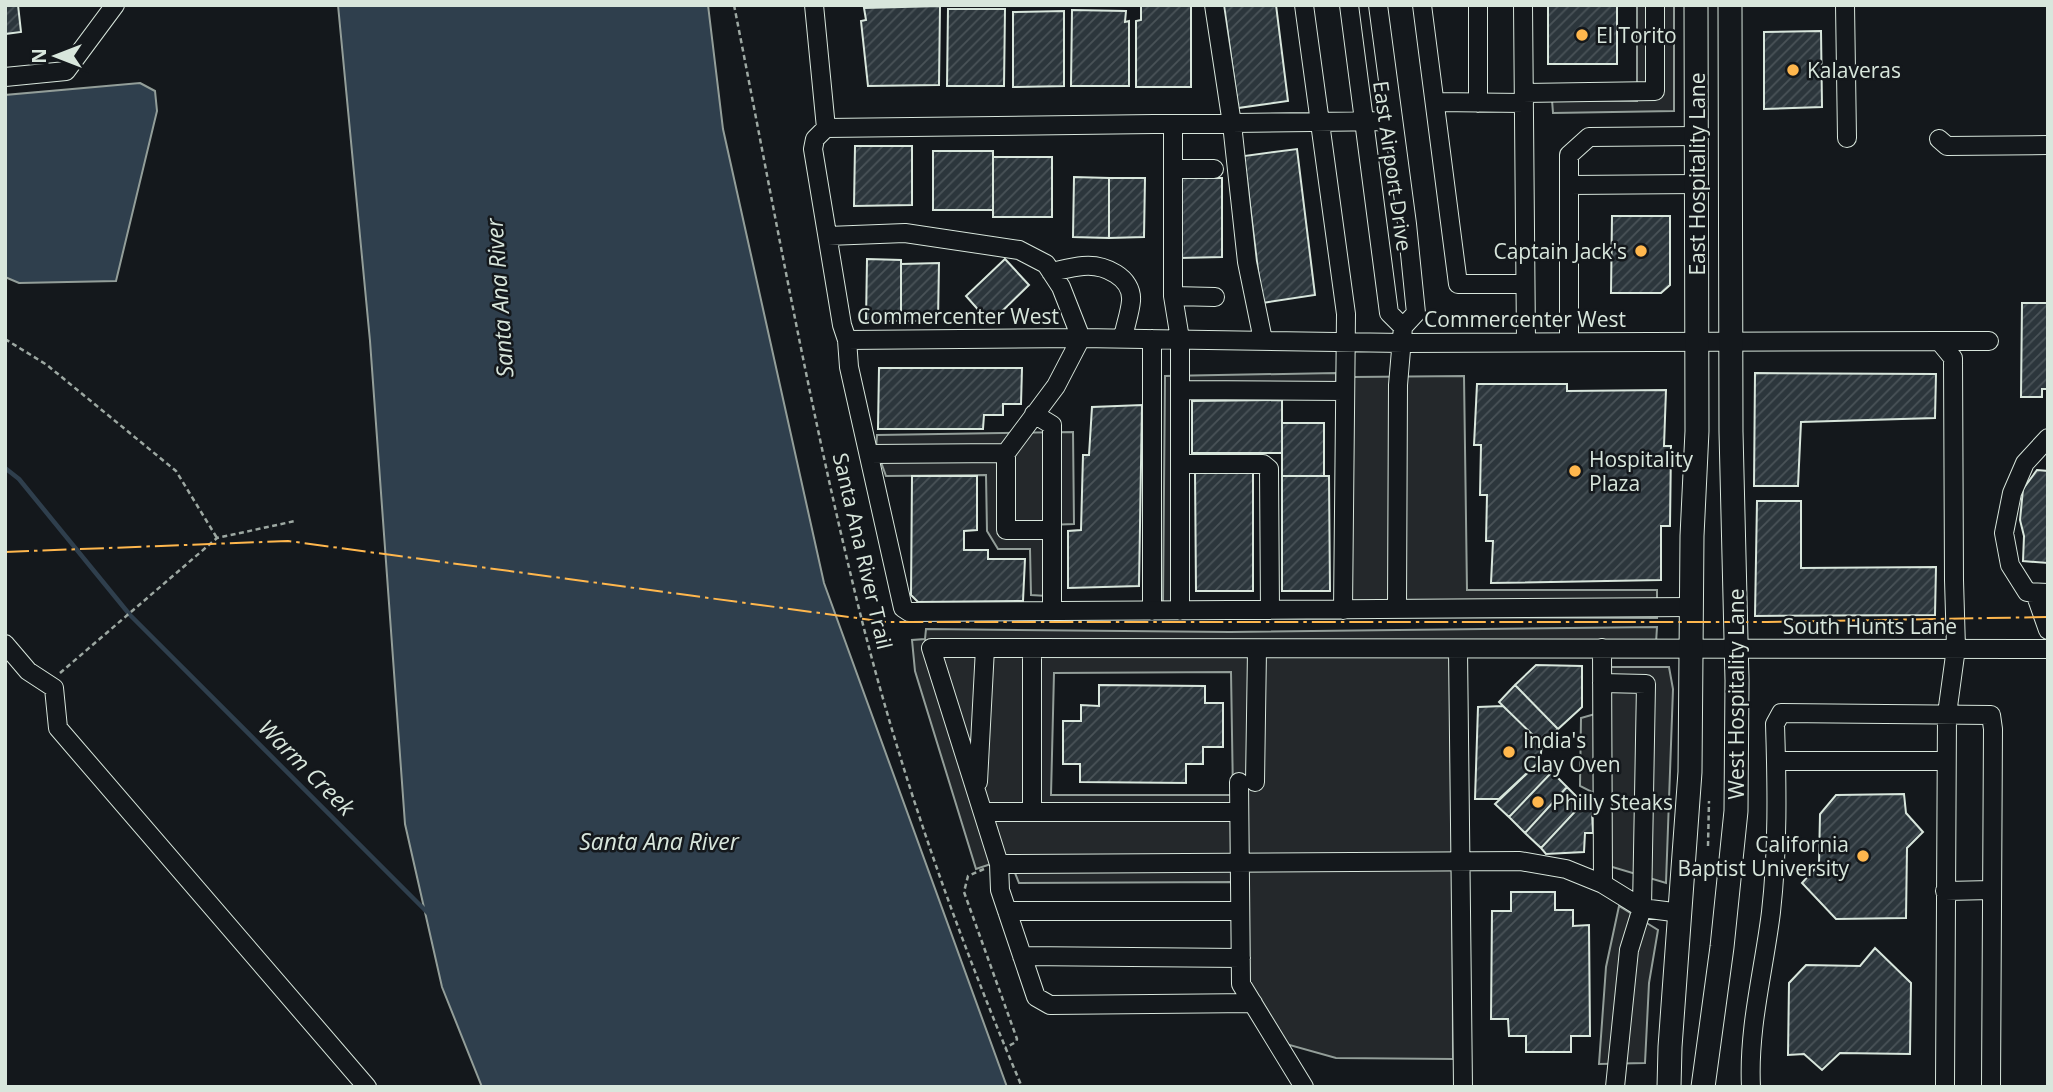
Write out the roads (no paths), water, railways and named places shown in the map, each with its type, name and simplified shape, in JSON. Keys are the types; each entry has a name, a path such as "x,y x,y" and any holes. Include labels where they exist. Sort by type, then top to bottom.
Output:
{"main road":[{"name":"East Hospitality Lane","path":"1696,5 1697,342"},
{"name":"East Hospitality Lane","path":"1730,5 1731,342"},
{"name":"West Hospitality Lane","path":"1670,1087 1670,1047 1690,772 1697,342"},
{"name":"West Hospitality Lane","path":"1703,1087 1722,947 1736,811 1731,342"}],"street":[{"path":"5,77 66,71 115,5"},
{"path":"814,5 826,128 1393,121"},
{"path":"1214,5 1232,124 1247,262 1263,340"},
{"path":"1304,5 1346,314 1343,610"},
{"name":"East Airport Drive","path":"1349,5 1389,313 1403,335 1416,313 1377,5"},
{"path":"1422,5 1458,284 1525,284"},
{"path":"1478,5 1478,103"},
{"path":"1523,5 1526,342"},
{"path":"1435,102 1478,103 1655,91 1655,5"},
{"path":"1845,5 1847,138"},
{"path":"1173,124 1173,296 1180,339 1180,611"},
{"name":"Commercenter West","path":"826,128 815,139 813,149 842,325 847,340 1123,338 1345,342 1403,335 1526,342 1989,341"},
{"path":"1569,342 1569,155 1588,137 1696,136"},
{"path":"1939,139 1947,146 2048,145"},
{"path":"1173,169 1214,169"},
{"path":"1569,185 1697,184"},
{"path":"828,236 905,233 1020,250 1045,264 1061,287 1081,338 1056,386 1006,453 1006,530 1052,530"},
{"path":"1051,272 1085,265 1119,275 1128,286 1131,298 1123,338"},
{"path":"1173,296 1215,297"},
{"path":"1397,608 1398,385 1403,335"},
{"path":"1152,339 1152,611"},
{"path":"847,340 849,367 903,608 909,612 1692,607"},
{"path":"1939,341 1953,358 1956,648 1947,714 1945,1087"},
{"path":"1180,390 1345,391"},
{"path":"1034,415 1052,425 1052,611"},
{"path":"2048,438 2025,463 2012,493 2004,533 2010,565 2027,592 2042,593 2048,630"},
{"path":"869,454 1006,453"},
{"path":"1180,464 1263,464 1269,469 1269,610"},
{"path":"5,644 28,671 54,688 58,728 367,1087"},
{"name":"South Hunts Lane","path":"977,793 930,648 2048,649"},
{"path":"985,648 977,793 999,863 1000,890 1036,997 1050,1005 1253,1003"},
{"path":"1032,648 1032,812"},
{"path":"1602,648 1603,884"},
{"path":"1458,649 1463,1087"},
{"path":"1257,650 1247,782 1239,812 1241,984 1304,1087"},
{"path":"1602,683 1646,684 1643,908 1629,950 1615,1087"},
{"path":"1751,1087 1750,1066 1757,990 1771,912 1775,852 1775,724 1782,713 1991,715 1991,1087"},
{"path":"1776,761 1946,761"},
{"path":"983,812 1239,812"},
{"path":"999,863 1520,861 1566,869 1603,884 1643,908 1681,914"},
{"path":"1945,891 1992,890"},
{"path":"1007,911 1240,911"},
{"path":"1022,956 1241,958"}],"water":[{"name":"Santa Ana River","path":"338,5 708,5 723,129 824,583 1007,1087 482,1087 442,987 405,824 370,341"},
{"path":"140,83 155,91 157,111 116,281 19,283 5,277 5,95"}],"waterway":[{"name":"Warm Creek","path":"5,468 19,479 130,615 428,913"}],"place":[{"name":"El Torito","path":"1582,35"},
{"name":"Kalaveras","path":"1793,70"},
{"name":"Captain Jack's","path":"1641,251"},
{"name":"Hospitality Plaza","path":"1575,471"},
{"name":"India's Clay Oven","path":"1509,752"},
{"name":"Philly Steaks","path":"1538,802"},
{"name":"California Baptist University","path":"1863,856"}]}
